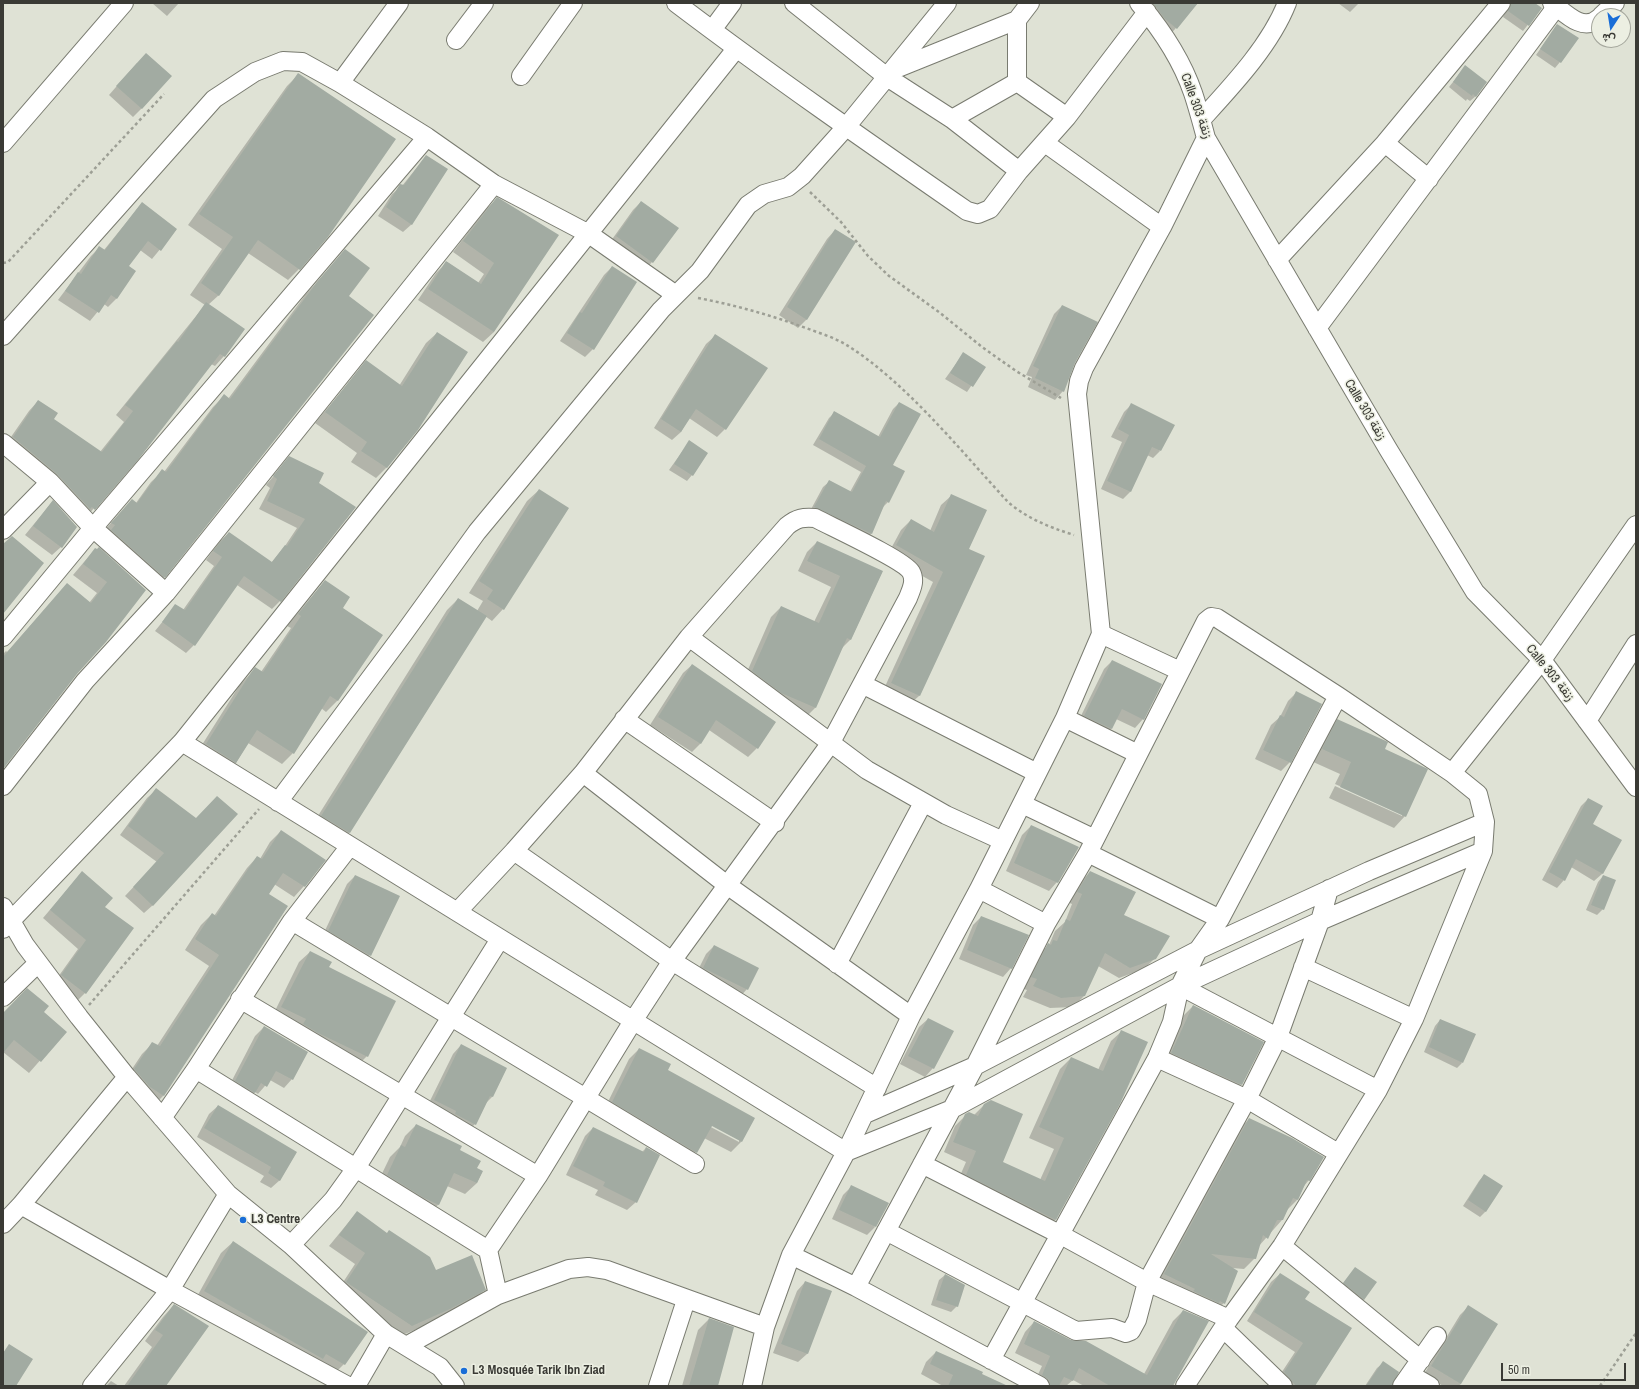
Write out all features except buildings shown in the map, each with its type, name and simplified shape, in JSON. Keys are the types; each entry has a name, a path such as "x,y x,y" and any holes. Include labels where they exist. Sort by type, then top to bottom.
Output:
{"street":[{"path":"3,143 124,3"},
{"path":"340,82 399,3"},
{"path":"456,40 484,3"},
{"path":"521,76 573,3"},
{"path":"676,3 736,49 846,127 973,213 983,213 990,210 1020,171 1067,117 1143,8"},
{"path":"712,30 732,3"},
{"path":"794,3 1020,171"},
{"path":"274,799 404,633 476,532 661,310 700,271 748,205 764,194 788,187 798,180 846,127 947,3"},
{"path":"890,74 1017,20 1030,3"},
{"path":"1201,120 1242,76 1278,22 1287,3"},
{"path":"1277,260 1385,143 1501,3"},
{"path":"1317,328 1555,5 1578,22 1591,23"},
{"name":"Calle 303 زنقة","path":"1143,8 1183,70 1193,92 1206,138 1317,328 1475,592 1542,660 1636,787"},
{"path":"1017,20 1017,82"},
{"path":"455,1386 440,1367 386,1334 291,1245 228,1194 127,1077 38,963 6,919 182,742 736,49"},
{"path":"3,336 214,99 255,72 283,61 302,62 340,82 428,137 494,184 589,234 676,295"},
{"path":"952,119 1017,82"},
{"path":"1017,82 1067,117"},
{"path":"3,637 93,528 428,137"},
{"path":"752,1386 765,1327 791,1255 846,1152 911,1016 979,889 1065,718 1101,634 1077,390 1081,374 1162,227 1206,138"},
{"path":"1045,143 1162,227"},
{"path":"1385,143 1428,179"},
{"path":"3,786 85,682 166,593 494,184"},
{"path":"3,443 50,482 93,528 166,593"},
{"path":"3,530 50,482"},
{"path":"457,912 514,851 583,773 689,637 787,526 795,520 804,517 815,518 898,561 911,571 914,581 908,598 830,744 774,823 672,961 633,1021 538,1176 488,1250"},
{"path":"1452,773 1542,660 1636,525"},
{"path":"856,1287 975,1066 1046,924 1092,846 1206,621 1211,618 1217,618 1338,696 1452,773 1478,794 1485,822 1483,851 1414,1019 1378,1090 1282,1246 1226,1324 1185,1386"},
{"path":"1101,634 1180,671"},
{"path":"689,637 830,744 867,770 923,803 1003,841"},
{"path":"1588,721 1636,644"},
{"path":"862,684 1037,773"},
{"path":"991,1360 1157,1058 1172,1022 1180,986 1198,950 1220,920 1338,696"},
{"path":"1065,718 1138,754"},
{"path":"624,719 774,823"},
{"path":"182,742 846,1152"},
{"path":"583,773 727,885 911,1016"},
{"path":"837,964 923,803"},
{"path":"1022,804 1220,920"},
{"path":"864,1114 975,1066 1198,950 1329,889 1485,822"},
{"path":"162,1118 196,1069 292,921 350,846"},
{"path":"514,851 672,961 877,1088"},
{"path":"846,1152 952,1109 1180,986 1320,921 1483,851"},
{"path":"979,889 1046,924"},
{"path":"886,1231 1076,1331 1112,1328 1126,1332 1131,1331 1135,1326 1147,1282 1247,1099 1278,1037 1320,921 1329,889"},
{"path":"292,921 695,1164"},
{"path":"291,1245 333,1200 356,1168 450,1016 500,939"},
{"path":"3,997 38,963"},
{"path":"1303,967 1414,1019"},
{"path":"1180,986 1378,1090"},
{"path":"240,999 538,1176"},
{"path":"1157,1058 1247,1099 1338,1153"},
{"path":"196,1069 488,1250 498,1295"},
{"path":"3,1224 21,1205 127,1077"},
{"path":"922,1164 1061,1235 1226,1324 1283,1386"},
{"path":"92,1386 170,1290 228,1194"},
{"path":"21,1205 170,1290 348,1386"},
{"path":"1282,1246 1421,1360"},
{"path":"791,1255 856,1287 1040,1386"},
{"path":"406,1346 498,1295 569,1268 588,1267 608,1270 686,1300 765,1327"},
{"path":"658,1386 686,1300"},
{"path":"356,1386 386,1334"},
{"path":"1430,1386 1406,1380 1437,1336"}],"path":[{"path":"3,263 8,262 164,94"},
{"path":"798,180 841,222 868,256 889,276 939,312 987,351 1022,375 1079,408"},
{"path":"676,295 755,310 830,336 844,344 863,356 908,395 1021,514 1048,527 1092,540"},
{"path":"79,1016 274,799"},
{"path":"1600,1386 1636,1333"}],"place":[{"name":"L3 Centre","path":"243,1220"},
{"name":"L3 Mosquée Tarik Ibn Ziad","path":"464,1371"}]}
